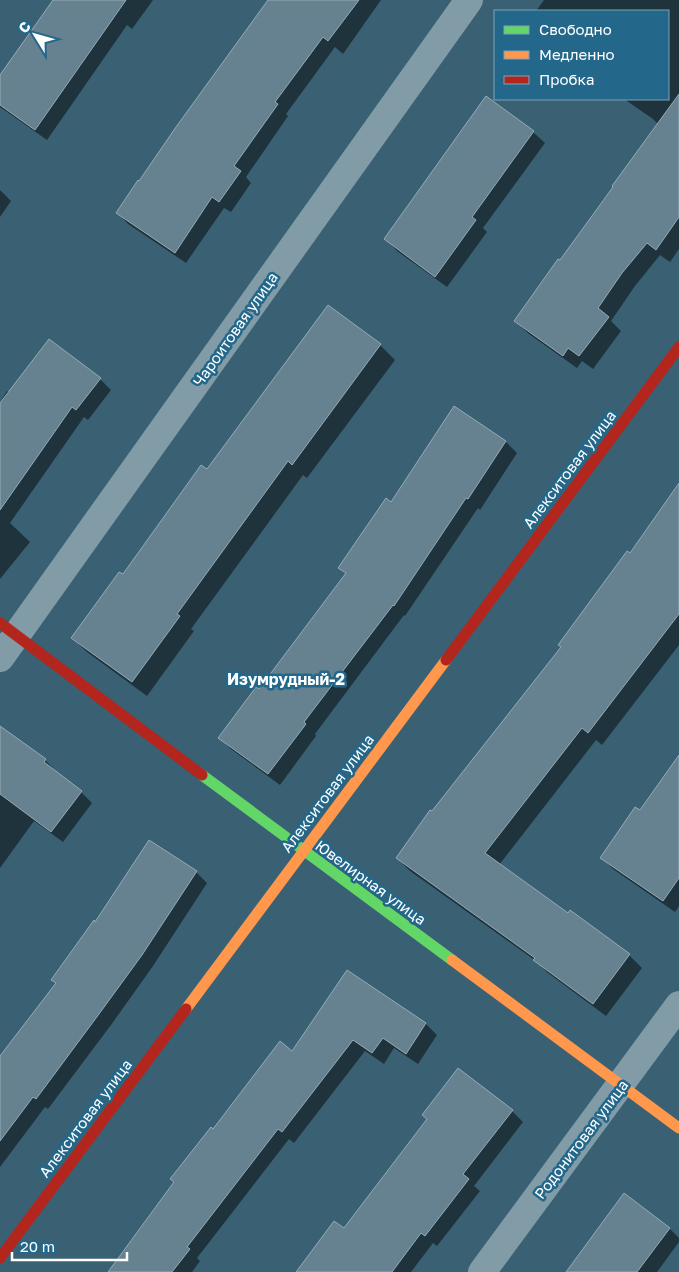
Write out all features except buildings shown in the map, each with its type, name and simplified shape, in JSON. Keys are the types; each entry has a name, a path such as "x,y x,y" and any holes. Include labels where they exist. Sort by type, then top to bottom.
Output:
{"street":[{"name":"Чароитовая улица","path":"0,658 8,629 469,0"},
{"name":"Алекситовая улица","path":"0,1258 679,348"},
{"name":"Ювелирная улица","path":"8,629 303,851 679,1128"},
{"name":"Родонитовая улица","path":"482,1272 679,1005"}],"traffic: fast":[{"path":"202,775 452,960"}],"traffic: slow":[{"path":"186,1009 446,660"},
{"path":"452,960 679,1128"}],"traffic: jam":[{"path":"446,660 679,347"},
{"path":"0,623 202,775"},
{"path":"0,1258 186,1009"}],"district":[{"name":"Изумрудный-2","path":"286,679"}]}
